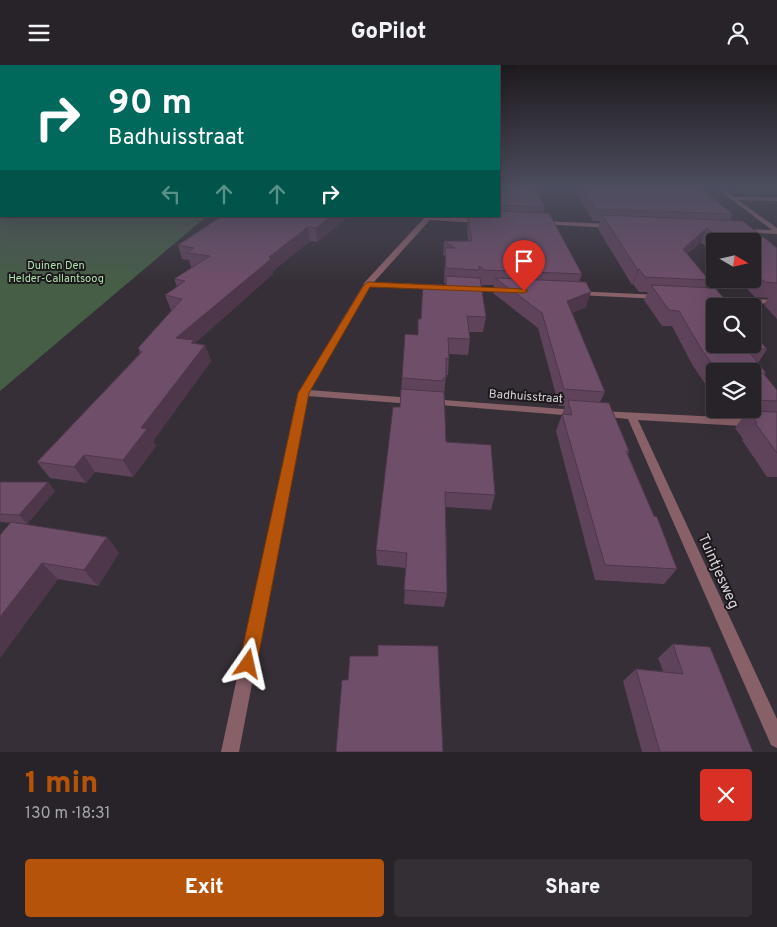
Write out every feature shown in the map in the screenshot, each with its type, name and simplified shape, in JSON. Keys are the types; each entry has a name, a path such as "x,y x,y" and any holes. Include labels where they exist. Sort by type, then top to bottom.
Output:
{"street":[{"path":"230,752 304,393 368,285 426,219"},
{"path":"457,219 485,221"},
{"path":"761,219 777,231"},
{"path":"534,223 621,226"},
{"path":"738,231 777,231"},
{"path":"368,285 448,288"},
{"path":"458,288 517,291"},
{"path":"567,293 667,297"},
{"path":"761,301 777,301"},
{"name":"Badhuisstraat","path":"304,393 632,417 777,425"},
{"name":"Tuintjesweg","path":"632,417 777,739"}],"green space":[{"name":"Duinen Den Helder-Callantsoog","path":"0,219 203,219 0,391"}],"building":[{"path":"217,219 328,219 316,228 308,227 269,257 271,259 176,338 194,340 191,343 205,345 141,428 147,429 123,460 84,455 74,467 37,462 142,352 138,348 182,299 165,295 185,281 174,279 210,256 187,253 194,248 178,245"},
{"path":"468,219 552,219 582,274 484,270 479,266 479,270 446,268 445,248 455,248 444,241 472,241"},
{"path":"605,219 743,221 758,233 712,233 707,228 683,249 706,276 706,280 645,277"},
{"path":"761,235 777,248 777,283 765,282 761,279"},
{"path":"446,276 480,278 486,317 467,316 470,339 448,338 449,359 446,358 446,378 443,378 443,381 402,378 405,334 418,335 418,319 421,319 423,284 446,285"},
{"path":"495,278 586,282 591,292 567,301 605,392 564,389 542,313"},
{"path":"651,285 715,288 724,298 706,298 706,353 750,353 758,363 711,363 679,311 669,310"},
{"path":"761,342 767,349 761,349"},
{"path":"761,367 766,373 763,373 777,390 777,401 761,400"},
{"path":"401,389 444,392 446,442 491,445 495,495 445,492 447,593 404,590 407,553 376,550 393,407 400,407"},
{"path":"568,400 609,403 629,451 626,451 654,516 657,517 677,569 605,565 562,414 572,415"},
{"path":"761,411 777,412 777,453 755,423 757,423 753,418 761,418"},
{"path":"0,482 48,482 19,515 0,514"},
{"path":"11,522 107,537 84,570 42,563 0,617 0,535"},
{"path":"673,644 710,647 753,752 660,752 636,669 683,674"},
{"path":"378,645 438,646 443,752 336,752 342,680 348,680 350,656 378,656"}],"route":[{"path":"248,664 304,393 368,285 524,291"}]}
